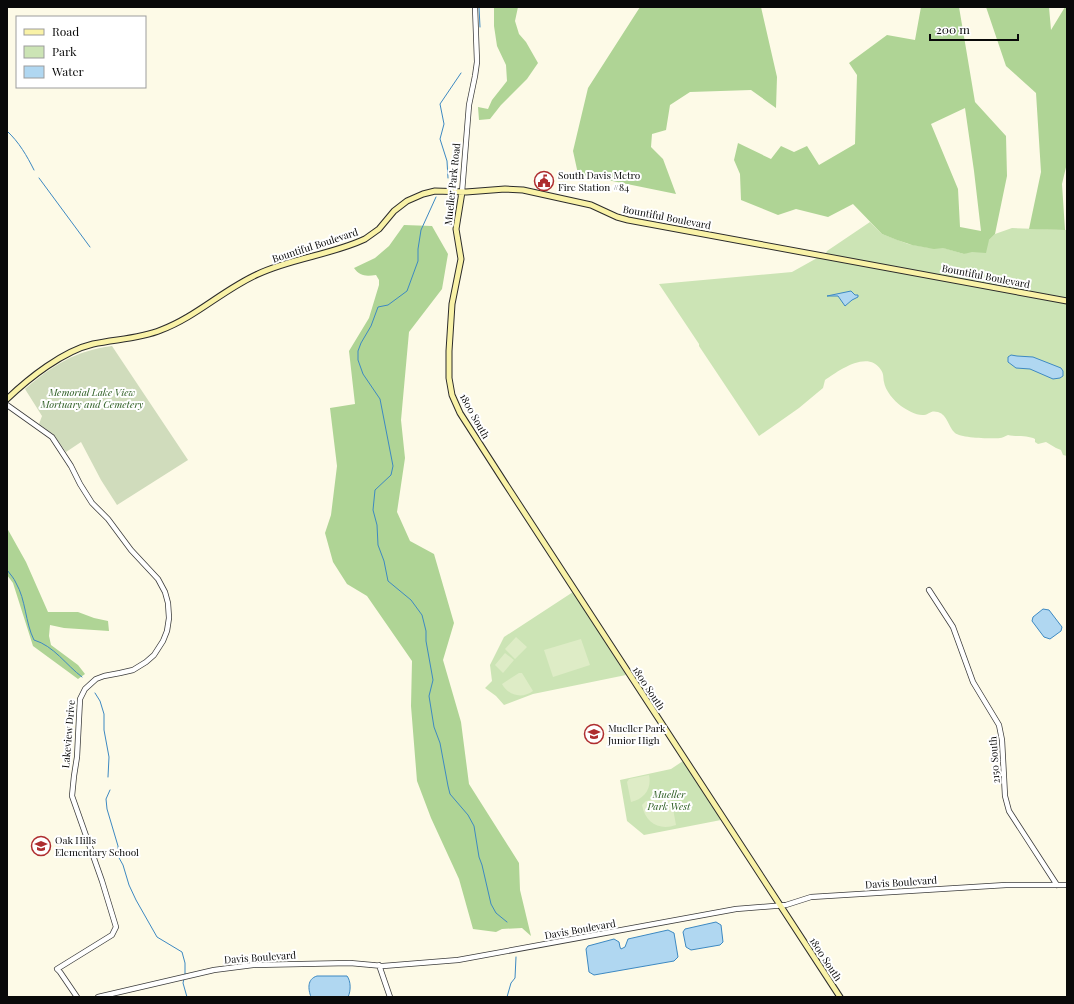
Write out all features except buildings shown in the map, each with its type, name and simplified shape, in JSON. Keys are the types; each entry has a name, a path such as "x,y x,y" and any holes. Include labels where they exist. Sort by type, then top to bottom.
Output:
{"main road":[{"name":"Bountiful Boulevard","path":"7,399 48,366 73,351 92,344 142,336 163,330 179,322 239,284 258,274 365,239 379,229 398,208 412,198 435,191 462,192 505,189 523,190 598,207 620,218 632,221 1067,301"},
{"name":"Mueller Park Road","path":"450,386 448,368 452,304 461,253 456,223 462,192"},
{"name":"1800 South","path":"450,386 457,407 470,430 840,997"}],"street":[{"name":"Mueller Park Road","path":"462,192 469,105 477,62 475,7"},
{"name":"Lakeview Drive","path":"7,405 52,437 71,466 92,503 108,519 131,550 160,582 166,596 169,611 165,635 160,646 150,658 133,670 96,679 84,689 80,699 77,757 72,796 102,881 116,927 112,935 57,969 76,997"},
{"name":"2150 South","path":"929,590 953,627 973,682 999,725 1002,740 1005,796 1009,810 1057,885"},
{"name":"Davis Boulevard","path":"98,997 220,969 260,964 350,963 379,965 458,960 742,908 781,906 811,898 993,886 1067,886"},
{"path":"379,965 390,997"}],"green space":[{"path":"494,7 518,7 515,21 519,34 526,42 538,63 527,79 501,105 490,119 479,120 478,107 488,109 492,100 507,81 506,65 497,46 494,26"},
{"path":"640,7 761,7 777,77 776,108 751,90 690,92 670,105 666,130 652,134 651,147 663,159 676,194 578,174 573,151 588,88"},
{"path":"921,7 959,7 975,102 1006,136 1007,176 995,234 989,240 986,253 972,252 964,254 943,248 934,249 912,245 897,240 882,234 853,204 828,217 796,209 778,215 741,200 740,174 734,160 738,143 771,159 781,146 794,152 807,146 819,165 855,144 857,75 849,63 887,35 915,40","holes":["965,108 981,231 960,227 958,189 931,124"]},
{"path":"986,7 1049,7 1051,30 1065,7 1067,7 1067,163 1062,184 1065,230 1029,229 1041,172 1036,93 1006,66"},
{"path":"870,222 882,234 908,244 930,248 941,247 964,254 989,240 995,234 1012,228 1067,230 1067,456 1063,455 1061,450 1046,442 1038,444 1035,442 1035,439 1029,437 1008,435 1001,438 984,438 958,435 955,433 946,418 938,412 933,411 924,415 918,415 898,404 886,388 881,370 869,361 845,367 825,380 823,388 799,408 759,436 659,284 792,272 826,253"},
{"path":"404,225 432,226 448,254 442,289 409,332 401,420 405,458 397,512 410,541 434,554 454,623 443,660 461,722 469,784 519,863 520,890 531,936 522,928 502,929 496,932 473,929 459,879 431,818 417,781 411,706 412,661 367,596 347,584 333,562 325,533 331,515 337,466 330,408 355,404 349,351 369,318 379,285 379,280 376,275 367,276 359,273 354,268 375,258 389,246"},
{"name":"Memorial Lake View Mortuary and Cemetery","path":"112,346 188,460 117,505 101,480 81,442 66,452 53,434 39,424 42,416 25,389 45,373 65,360 87,351"},
{"path":"7,528 26,562 48,612 78,612 108,621 109,631 64,628 50,625 49,636 51,645 78,665 85,674 78,679 33,646 13,583 7,575"},
{"path":"573,592 626,675 533,694 504,705 496,696 485,688 492,681 490,665 504,637"},
{"path":"516,637 527,647 515,659 505,649"},
{"path":"581,639 590,665 553,677 544,650"},
{"path":"505,653 514,660 503,673 495,665"},
{"path":"519,673 522,673 533,691 524,695 516,695 512,694 505,688 502,684"},
{"name":"Mueller Park West","path":"683,761 721,820 644,835 627,821 620,780 671,769"},
{"path":"649,775 650,780 646,793 636,801 631,802 627,782 629,779"},
{"path":"670,797 676,825 664,827 654,824 646,817 642,805 646,801"}],"water":[{"path":"851,291 855,295 858,295 858,297 845,306 838,296 827,296"},
{"path":"1011,355 1033,357 1061,368 1063,371 1063,376 1053,379 1030,369 1016,368 1008,362 1008,357"},
{"path":"1043,609 1049,610 1062,627 1061,631 1050,639 1044,637 1032,621 1033,617"},
{"path":"716,922 721,925 723,942 720,945 691,950 686,947 683,932 685,929"},
{"path":"668,930 674,933 678,957 674,961 594,975 589,972 586,949 588,946 614,939 619,942 621,949 625,947 628,939"},
{"path":"317,976 347,976 350,986 348,997 311,997 309,985 311,979"}],"waterway":[{"path":"479,7 480,27"},
{"path":"448,178 447,161 440,139 444,124 440,104 461,73"},
{"path":"7,131 22,149 34,170"},
{"path":"39,178 90,247"},
{"path":"436,197 421,230 418,261 407,291 388,305 378,307 371,326 361,343 358,351 358,360 363,374 380,399 393,466 391,475 375,490 373,510 377,525 378,545 384,561 388,581 411,600 422,615 426,631 426,641 433,680 429,696 434,727 440,743 450,794 468,815 474,826 479,857 491,904 496,913 507,922"},
{"path":"7,570 14,579 19,590 34,640 54,651 82,677"},
{"path":"95,693 100,701 104,714 104,730 109,757 108,777"},
{"path":"110,790 106,799 107,809 118,846 118,856 123,865 129,885 157,937 182,952 185,963 185,976"},
{"path":"507,997 511,983 515,978 516,957"},
{"path":"184,979 183,983 187,997"}],"place":[{"name":"South Davis Metro Fire Station #84","path":"544,181"},
{"name":"Mueller Park Junior High","path":"594,734"},
{"name":"Oak Hills Elementary School","path":"41,846"}]}
